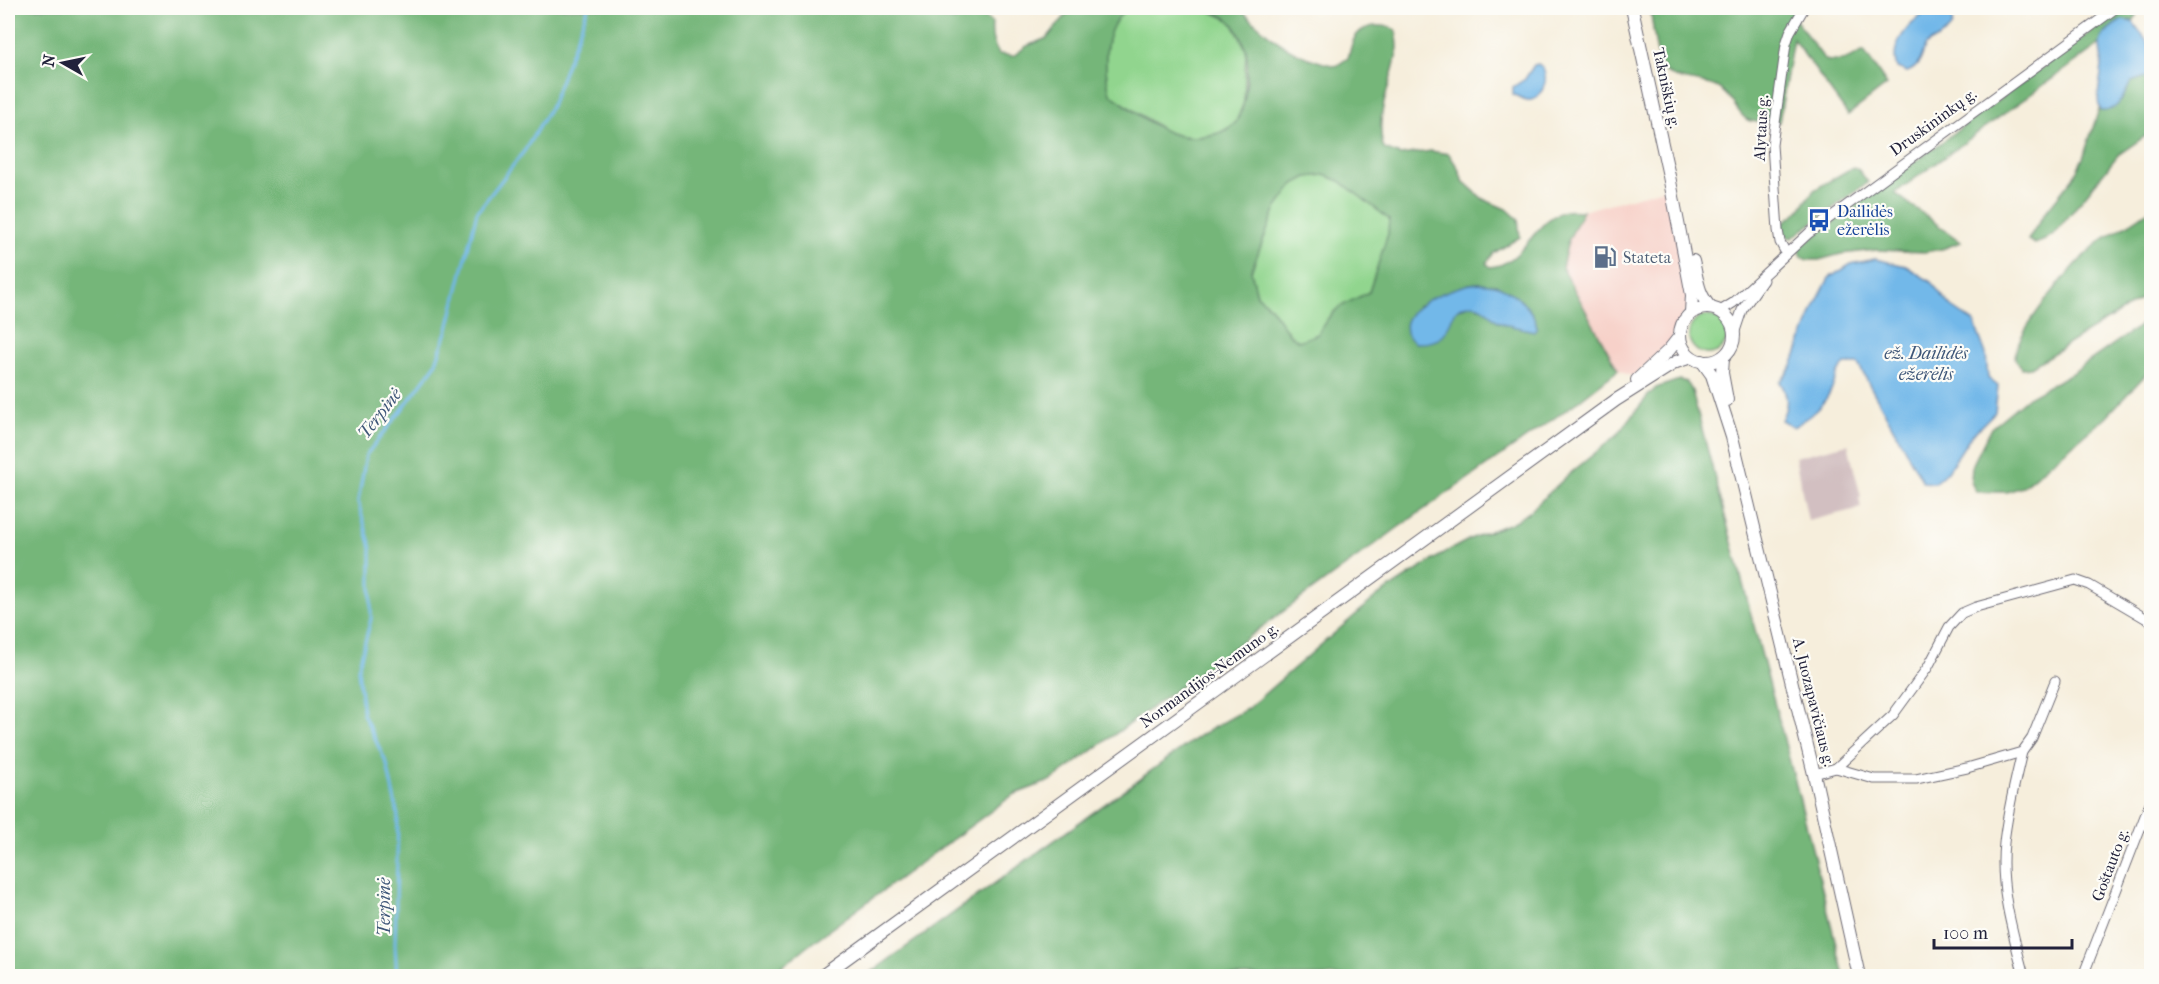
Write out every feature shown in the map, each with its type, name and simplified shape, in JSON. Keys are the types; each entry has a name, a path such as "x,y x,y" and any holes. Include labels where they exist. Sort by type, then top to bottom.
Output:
{"main road":[{"name":"Takniškių g.","path":"1632,8 1669,176"},
{"path":"1669,176 1687,232 1700,293 1704,301 1728,317 1734,334 1729,351 1713,361 1697,359 1683,348 1680,336 1681,327 1691,312 1692,295 1669,176"},
{"path":"1691,312 1701,308 1716,309"},
{"name":"Normandijos-Nemuno g.","path":"1616,400 1670,350 1680,336"},
{"name":"A. Juozapavičiaus g.","path":"1722,357 1722,373 1732,437"},
{"name":"Normandijos-Nemuno g.","path":"822,976 1616,400 1676,362 1697,359"},
{"name":"A. Juozapavičiaus g.","path":"1697,359 1712,375 1732,437 1814,774 1858,976"}],"street":[{"name":"Alytaus g.","path":"1786,253 1780,242 1778,230 1772,145 1786,44 1804,8"},
{"name":"Druskininkų g.","path":"1773,266 1857,196 2116,8"},
{"path":"1716,309 1732,303 1773,266"},
{"path":"1734,334 1742,310 1773,266"},
{"path":"1814,774 1836,768 1866,742 1903,703 1928,667 1949,627 1962,613 2075,579 2151,622"},
{"path":"2024,976 2008,913 2003,879 2003,845 2022,752 2032,738 2055,681"},
{"path":"1836,768 1874,779 1916,779 1968,768 2022,752"},
{"name":"Goštauto g.","path":"2082,976 2151,798"}],"shaded area":[{"path":"1667,188 1690,293 1687,308 1671,342 1633,377 1618,370 1562,267 1568,241 1583,211"},
{"path":"1848,444 1861,497 1859,498 1861,508 1808,521 1795,457"}],"green space":[{"path":"8,8 933,8 942,18 954,21 964,8 975,8 992,23 993,39 999,54 1013,56 1027,46 1047,38 1072,8 1128,8 1119,16 1109,36 1106,71 1110,94 1163,130 1172,134 1194,137 1222,132 1233,125 1238,119 1244,101 1247,78 1246,50 1238,31 1225,17 1203,8 1239,8 1283,45 1306,57 1336,66 1348,58 1354,39 1362,30 1373,26 1385,26 1396,30 1398,48 1382,111 1381,137 1384,149 1400,155 1431,151 1449,154 1463,181 1483,199 1508,210 1518,219 1520,237 1494,253 1486,263 1490,267 1512,259 1554,216 1565,211 1583,211 1568,241 1562,267 1618,370 1576,403 1399,527 1052,780 1013,795 769,976 8,976","holes":["1324,175 1340,181 1389,219 1388,234 1369,292 1334,312 1318,334 1299,341 1290,335 1270,307 1257,295 1251,271 1275,210 1294,184 1307,177","1469,284 1496,285 1498,321 1487,311 1472,305 1452,314 1418,306"]},
{"path":"1128,8 1203,8 1231,21 1246,49 1244,102 1235,124 1219,133 1197,137 1180,136 1165,131 1110,94 1106,71 1109,36 1119,16"},
{"path":"1650,8 1796,8 1792,15 1825,60 1846,60 1864,51 1887,85 1848,115 1793,39 1779,122 1751,121 1743,116 1722,90 1674,77 1664,70 1656,50"},
{"path":"2123,8 2136,8 2133,22 2130,20 2102,37 2100,44 1895,193 1961,242 1942,249 1924,252 1877,250 1841,254 1819,260 1807,260 1802,257 1800,247"},
{"path":"2151,75 2151,132 2118,155 2056,232 2035,244 2028,240 2044,214 2073,178 2083,158 2099,109 2101,111 2121,101 2131,82"},
{"path":"1853,167 1858,169 1868,182 1792,238 1785,235 1781,224 1799,211 1814,190"},
{"path":"1324,175 1340,181 1389,219 1388,234 1369,292 1334,312 1318,334 1299,341 1290,335 1270,307 1257,295 1251,271 1275,210 1294,184 1307,177"},
{"path":"2151,208 2151,293 2031,367 2022,368 2016,361 2016,350 2022,335 2061,281 2097,244"},
{"path":"1708,316 1722,321 1727,335 1722,349 1708,354 1694,349 1689,335 1694,321"},
{"path":"2151,318 2151,369 2106,417 2022,487 2007,492 1976,492 1971,482 1972,466 1991,428 2028,397 2072,373"},
{"path":"1679,380 1687,382 1692,391 1844,976 866,976 1202,734 1247,709 1376,597 1444,553 1528,513 1567,476 1618,434 1656,388"}],"water":[{"path":"1932,8 1947,10 1952,25 1945,33 1925,46 1914,68 1907,72 1897,68 1895,58 1899,41 1910,25"},
{"path":"2122,20 2133,22 2151,47 2151,75 2131,82 2117,106 2101,111 2098,101 2102,63 2100,42 2113,26"},
{"path":"1538,64 1545,73 1545,84 1540,94 1529,100 1513,94 1513,87 1525,79 1534,65"},
{"name":"ež. Dailidės ežerėlis","path":"1875,259 1906,266 1931,282 1952,307 1974,322 1986,354 1988,378 1998,386 1995,412 1970,437 1948,471 1934,483 1923,482 1858,364 1845,364 1839,371 1826,399 1803,420 1793,427 1781,420 1786,401 1780,382 1792,366 1815,305 1829,278 1851,264"},
{"path":"1479,283 1498,286 1517,297 1532,314 1537,327 1534,331 1502,323 1483,308 1471,305 1459,308 1455,312 1446,332 1436,340 1415,343 1406,332 1406,321 1413,311 1425,302 1455,289"}],"waterway":[{"name":"Terpinė","path":"397,976 395,946 398,816 387,764 363,714 358,669 371,619 371,547 358,502 366,455 435,365 448,329 477,212 525,150 551,106 588,8"}],"place":[{"name":"Dailidės ežerėlis","path":"1819,220"},
{"name":"Stateta","path":"1605,257"}]}
